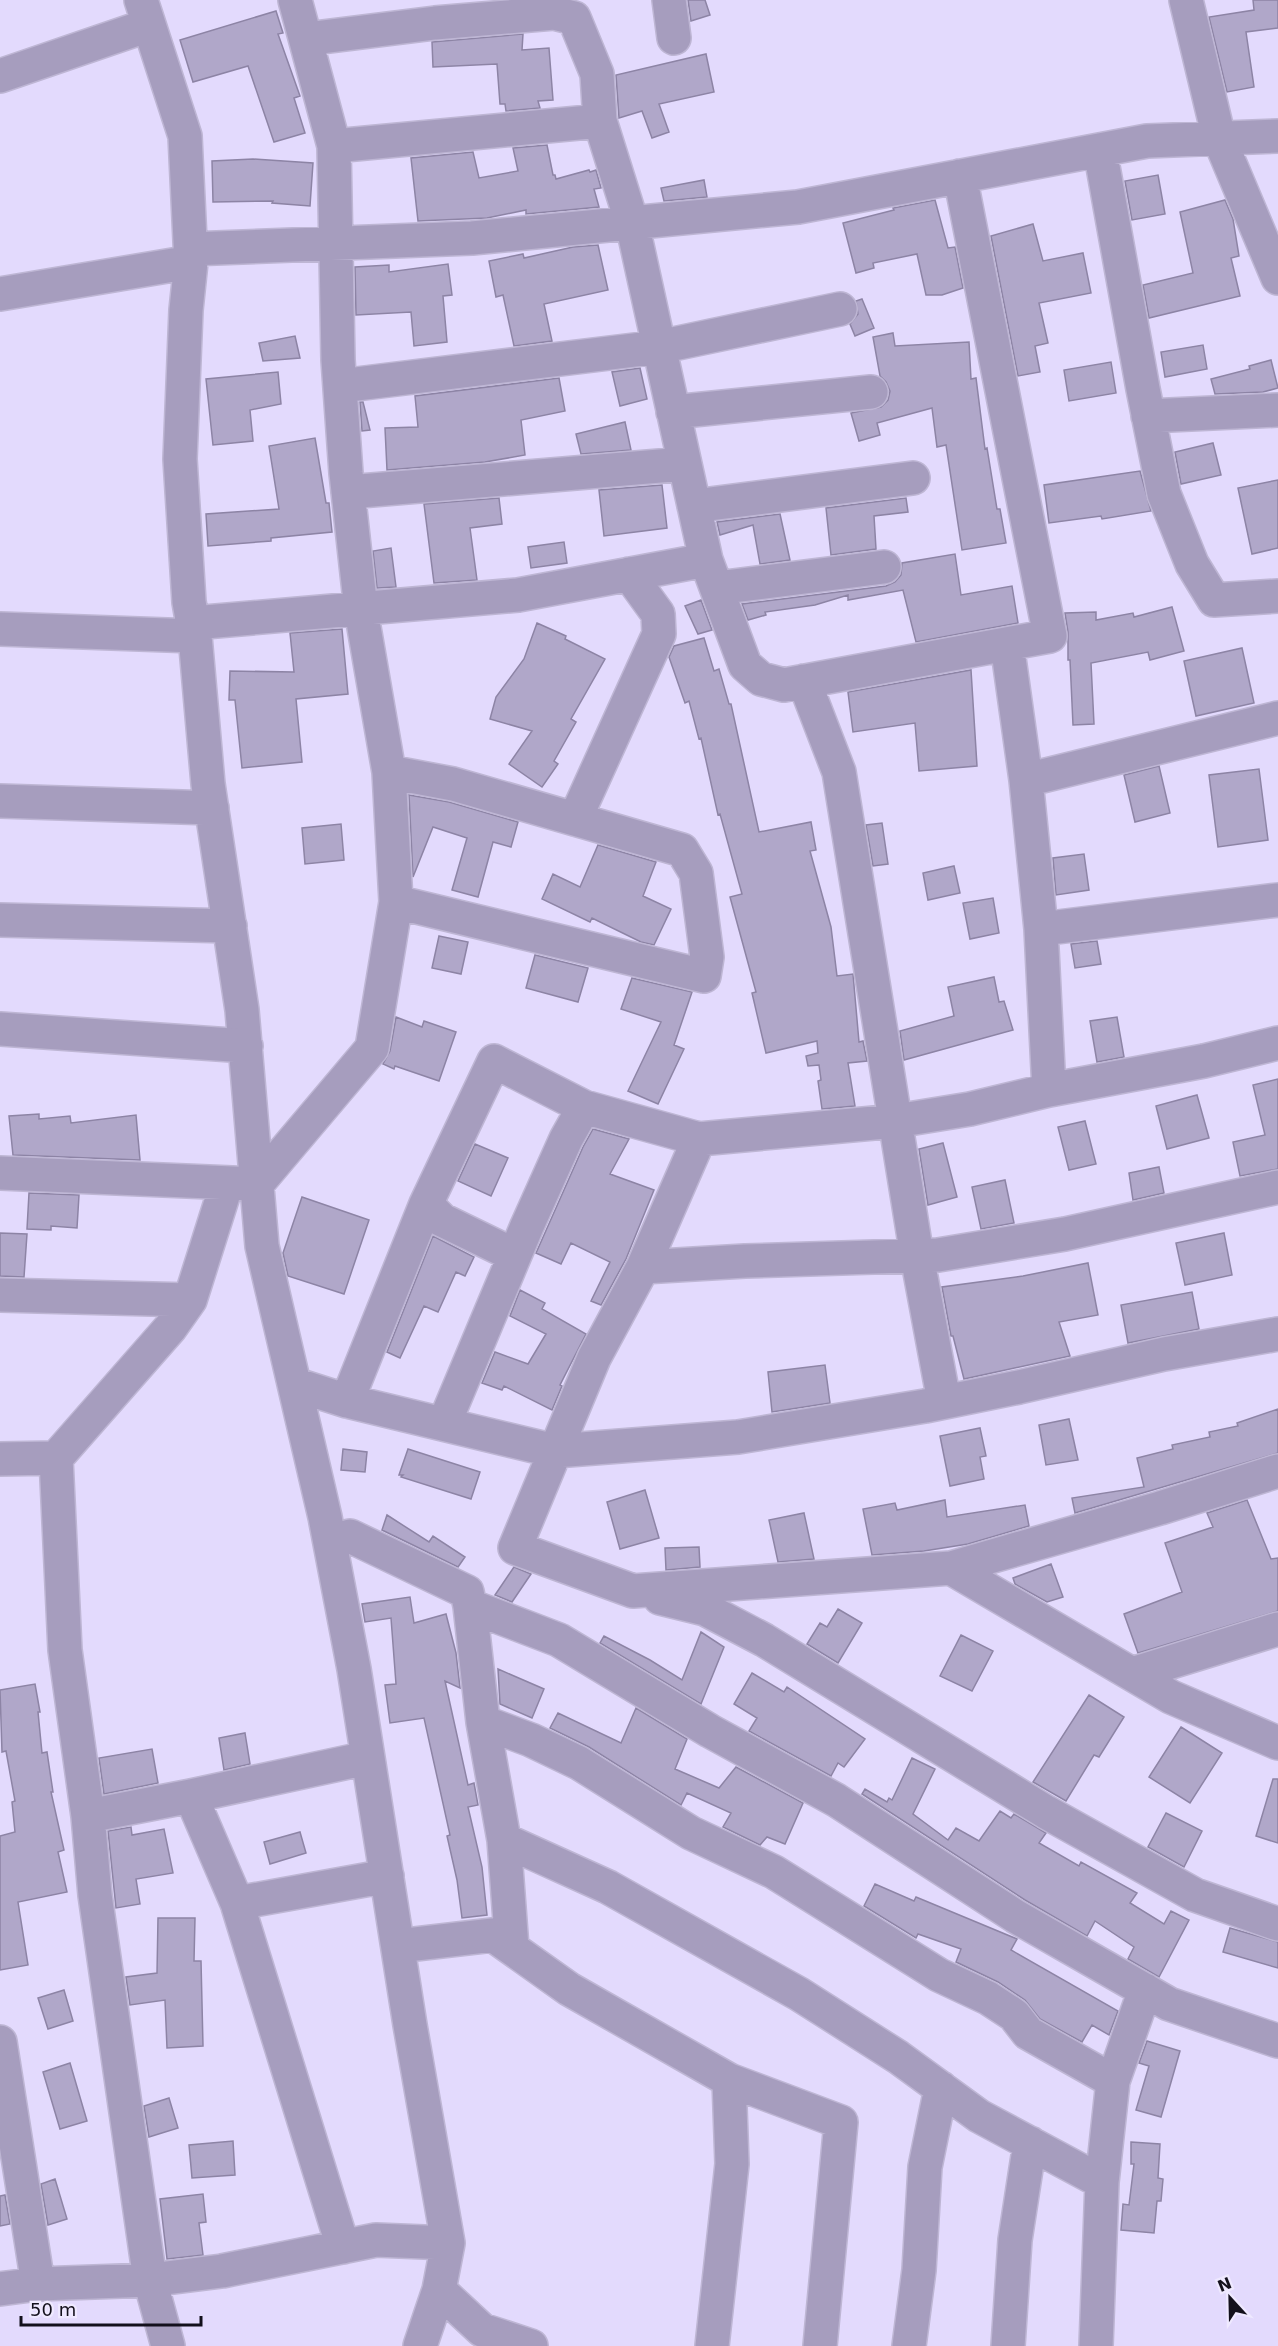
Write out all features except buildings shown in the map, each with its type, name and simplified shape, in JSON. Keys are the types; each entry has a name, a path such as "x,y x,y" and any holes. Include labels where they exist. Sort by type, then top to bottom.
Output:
{"street":[{"path":"168,2346 150,2280 95,1895 88,1816 65,1650 56,1458 171,1327 190,1300 242,1183 372,1048 396,902 388,772 361,610 348,492 340,387 334,146 295,0"},
{"path":"669,0 674,38"},
{"path":"1186,0 1219,138 1278,278"},
{"path":"306,39 433,11 554,13 574,18 597,74 600,121 632,223 684,464 711,574 745,665 761,679 784,685 1050,636 960,177"},
{"path":"0,76 145,12 185,136 190,256 180,459 189,602 194,630 212,808 246,1046 242,1183 262,1246 330,1542 354,1669 448,2243 439,2290 420,2346"},
{"path":"334,146 600,121"},
{"path":"0,294 190,256 337,243 472,238 798,207 1146,141 1278,136"},
{"path":"1100,150 1164,494 1192,564 1214,600 1278,596"},
{"path":"340,387 659,347 840,309"},
{"path":"673,412 871,392"},
{"path":"1148,416 1278,410"},
{"path":"348,492 684,464"},
{"path":"694,506 912,478"},
{"path":"0,629 194,630 361,610 518,595 629,574 711,574 884,567"},
{"path":"575,819 652,655 659,634 658,614 629,574"},
{"path":"1007,644 1026,780 1041,929 1049,1090"},
{"path":"804,681 839,772 917,1256 944,1401"},
{"path":"1026,780 1278,718"},
{"path":"388,772 453,784 682,850 696,873 707,957 704,976 396,902"},
{"path":"0,801 212,808"},
{"path":"1041,929 1278,900"},
{"path":"0,920 230,926"},
{"path":"0,1029 246,1046"},
{"path":"347,1401 426,1204 494,1061 584,1107 699,1139 896,1121 970,1109 1049,1090 1204,1061 1278,1043"},
{"path":"444,1424 514,1256 566,1139 584,1107"},
{"path":"699,1139 643,1267 594,1358 515,1548 633,1591 705,1609 764,1640 1046,1812 1195,1895 1278,1924"},
{"path":"0,1173 242,1183"},
{"path":"643,1267 745,1261 938,1255 1065,1234 1278,1187"},
{"path":"426,1204 442,1220 514,1256"},
{"path":"0,1295 190,1300"},
{"path":"294,1384 347,1401 555,1451 738,1437 1019,1387 1164,1354 1278,1334"},
{"path":"0,1459 56,1458"},
{"path":"633,1591 951,1568 1160,1508 1278,1471"},
{"path":"330,1542 350,1536 467,1592 483,1722 504,1840 512,1948"},
{"path":"951,1568 1171,1697 1278,1743"},
{"path":"470,1606 559,1640 710,1731 836,1800 1015,1916 1169,2004 1278,2041"},
{"path":"1131,1674 1278,1629"},
{"path":"483,1722 531,1740 579,1762 691,1833 774,1872 939,1975 988,1998 1014,2015 1028,2033 1113,2081"},
{"path":"88,1816 367,1758"},
{"path":"191,1796 237,1903 343,2247"},
{"path":"504,1840 608,1887 799,1994 898,2057 979,2116 1102,2182"},
{"path":"237,1903 387,1876"},
{"path":"398,1946 494,1935 569,1989 729,2080 841,2122 820,2346"},
{"path":"1096,2346 1102,2182 1113,2081 1145,1990"},
{"path":"0,2042 38,2284"},
{"path":"712,2346 732,2164 729,2080"},
{"path":"909,2346 919,2270 925,2167 941,2088"},
{"path":"1008,2346 1015,2240 1030,2143"},
{"path":"0,2289 38,2284 150,2280 222,2271 376,2240 448,2243"},
{"path":"439,2290 482,2330 531,2346"}]}
